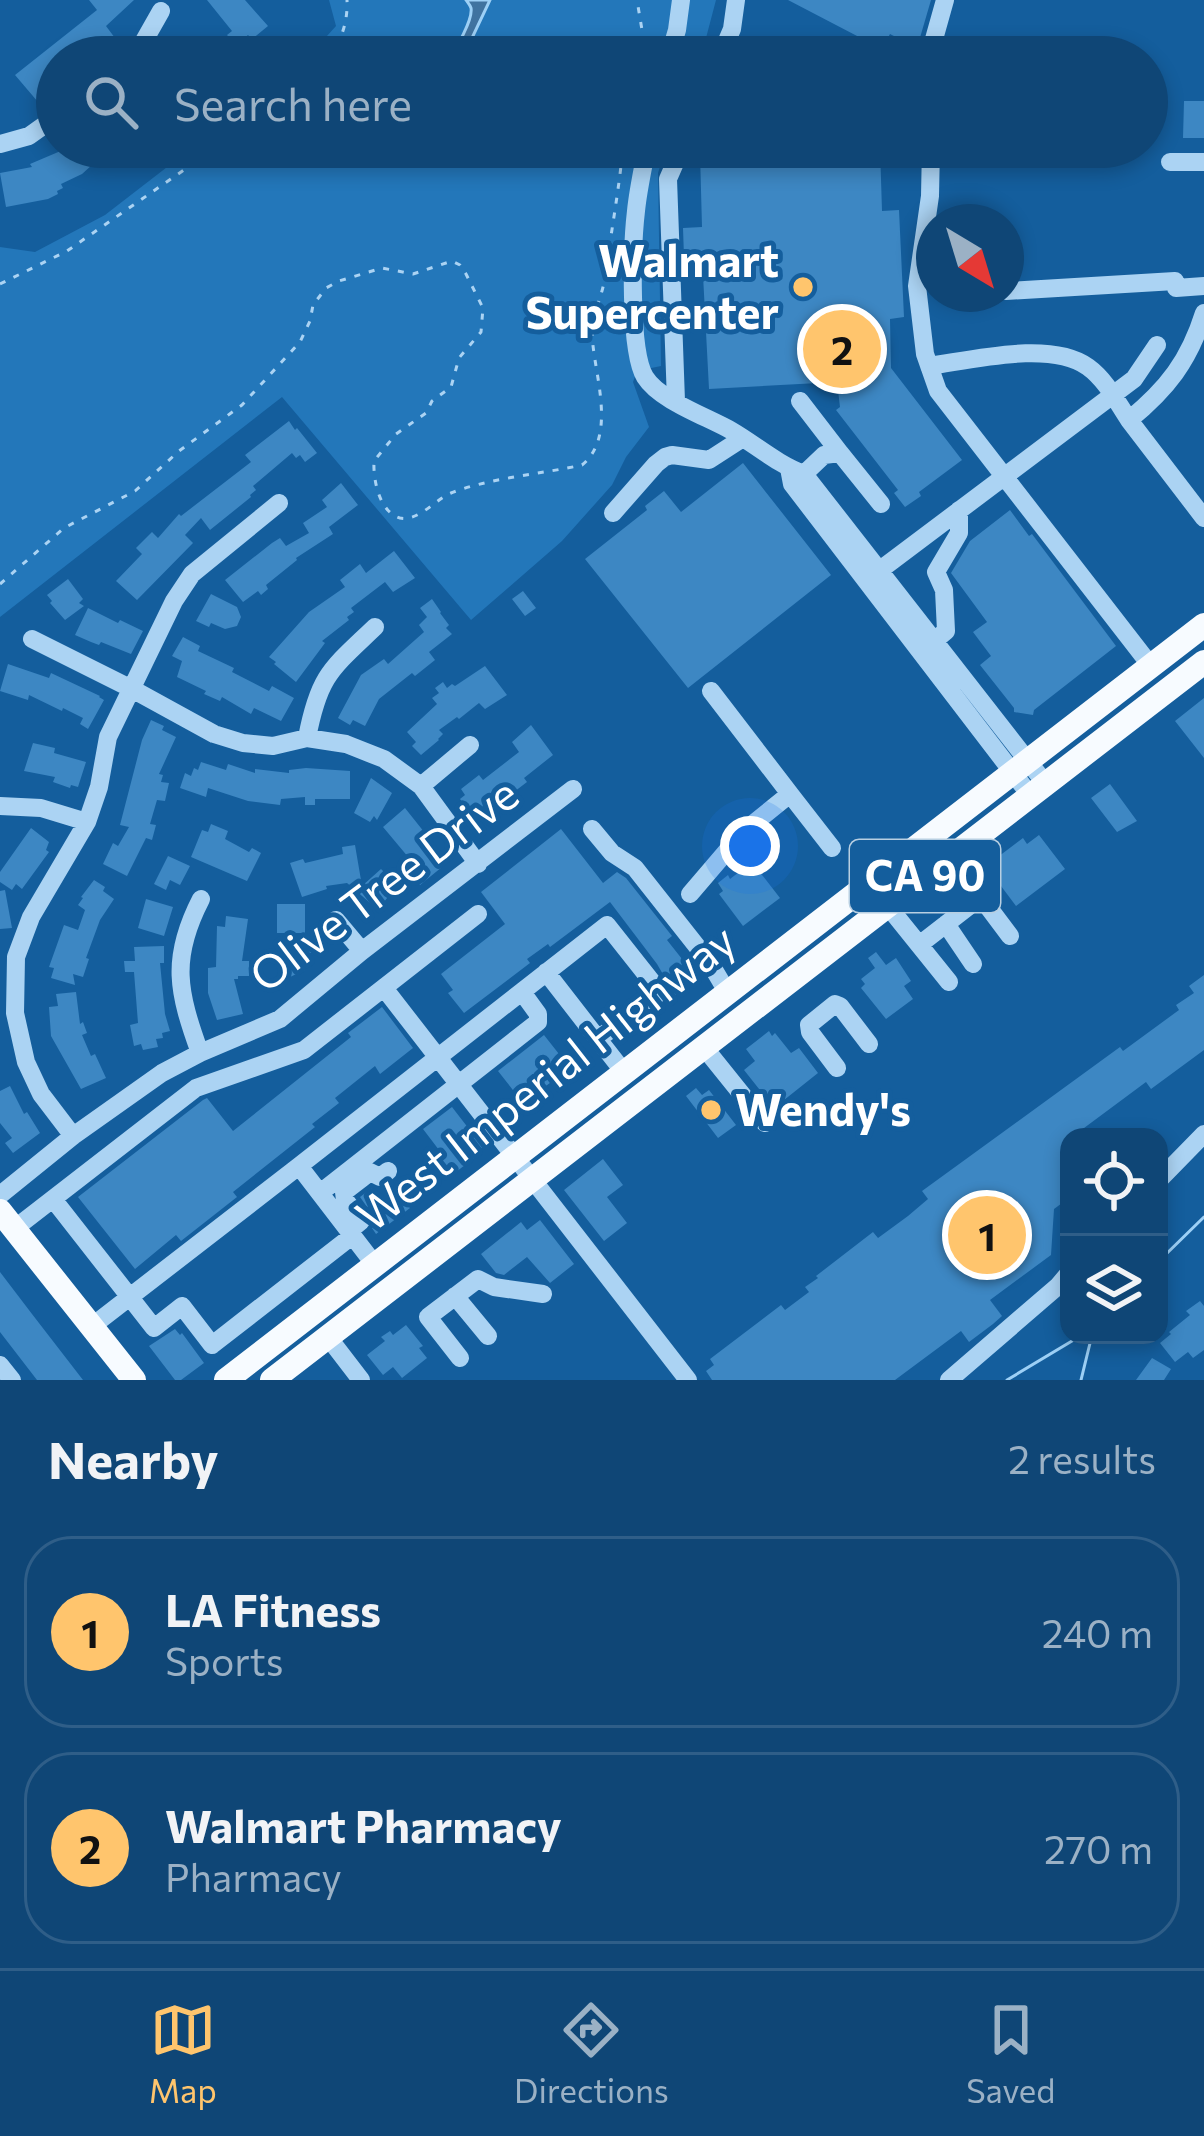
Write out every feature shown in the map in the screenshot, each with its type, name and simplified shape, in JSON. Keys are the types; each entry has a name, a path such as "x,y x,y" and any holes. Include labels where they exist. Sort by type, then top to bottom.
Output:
{"main road":[{"name":"West Imperial Highway","path":"226,1380 1204,625"},
{"name":"West Imperial Highway","path":"272,1380 1204,662"},
{"path":"697,1050 693,1040 752,994 751,971"},
{"path":"7,1220 134,1380"}],"street":[{"path":"675,36 681,0"},
{"path":"729,36 736,0"},
{"path":"935,36 945,0"},
{"path":"146,36 161,11"},
{"path":"1,138 36,131"},
{"path":"1170,162 1204,162"},
{"path":"643,168 635,214 635,344 646,378 663,394 796,471 934,641 1038,789"},
{"path":"673,168 668,179 676,401"},
{"path":"929,204 931,168"},
{"path":"1024,289 1204,286"},
{"path":"920,312 925,354 938,391 1151,666"},
{"path":"1129,420 1158,396 1193,348 1204,314"},
{"path":"880,571 1134,379 1157,345"},
{"path":"929,366 1058,353 1086,365 1204,518"},
{"path":"800,401 881,504"},
{"path":"613,513 665,457 709,460 743,438"},
{"path":"840,453 824,454 796,471 792,484 1021,766"},
{"path":"74,1136 41,1094 26,1062 8,958 87,822 108,737 174,601 192,574 278,503"},
{"path":"934,641 946,631 944,590 936,572 959,533 959,510"},
{"path":"307,737 314,700 328,672 375,627"},
{"path":"32,638 214,734 273,746 307,737 346,744 384,759 421,786 478,864"},
{"path":"711,691 832,848"},
{"path":"421,786 470,745"},
{"name":"Olive Tree Drive","path":"0,1195 161,1073 280,1019 573,789"},
{"path":"690,894 742,832 790,794"},
{"path":"0,806 41,808 87,822"},
{"path":"592,829 612,853 635,868 710,963 726,991"},
{"path":"200,1053 182,998 180,963 186,928 201,899"},
{"path":"919,945 977,900 983,900 1010,935"},
{"path":"887,905 949,982"},
{"path":"7,1220 52,1199 196,1088 304,1050 478,914"},
{"path":"336,920 362,952"},
{"path":"946,924 973,964"},
{"path":"91,1327 607,925 659,992 598,1040"},
{"path":"546,972 623,1071"},
{"path":"384,988 688,1380"},
{"path":"320,1193 538,1022 538,1014 522,992"},
{"path":"837,1068 809,1025 835,1004 868,1044"},
{"path":"697,1050 765,1124"},
{"path":"1168,1171 1204,1134"},
{"path":"299,1166 375,1265"},
{"path":"52,1199 154,1328 182,1306 212,1345 351,1234 362,1221 344,1192 370,1172 380,1177 388,1171"},
{"path":"460,1358 428,1317 455,1296 478,1279 494,1287 543,1294"},
{"path":"949,1380 1060,1284"},
{"path":"455,1296 488,1336"},
{"path":"328,1337 361,1380"},
{"path":"0,1365 12,1380"}],"path":[{"path":"340,36 347,0"},
{"path":"637,0 643,36"},
{"path":"0,284 68,251 187,168"},
{"path":"0,584 64,528 135,491 242,404 300,342 326,288 382,268 413,274 452,261 466,274 483,308 481,332 459,358 451,387 396,434 374,460 377,491 392,512 400,518 410,517 454,491 582,465 590,458 599,431 602,395 592,326 605,281 620,168"}],"shaded area":[{"path":"329,0 716,0 707,36 327,36 336,26"},
{"path":"466,0 490,0 473,36 462,36 469,19 471,8"},
{"path":"166,168 660,168 661,366 637,371 633,382 649,427 612,485 562,541 471,620 282,397 0,617 0,247 35,252 105,215"}],"building":[{"path":"89,0 134,0 106,26 114,36 64,36 97,10"},
{"path":"207,0 245,0 268,26 256,36 228,36 232,31"},
{"path":"788,0 931,0 920,36 857,36"},
{"path":"36,58 36,100 15,75"},
{"path":"1184,101 1204,101 1204,138 1183,138"},
{"path":"30,164 89,168 61,184 58,194 48,199 6,207 0,173 32,167"},
{"name":"Walmart Supercenter","path":"700,168 881,168 882,211 899,210 904,317 890,319 891,368 962,460 905,507 894,493 898,490 836,410 840,407 837,382 709,389 702,256 684,257 683,228 702,227"},
{"path":"289,421 317,453 305,462 292,453 253,486 256,490 251,497 210,530 201,518 185,535 193,543 137,600 116,581 142,554 136,548 152,532 158,538 179,514 251,462 245,455"},
{"path":"743,463 831,575 688,688 585,559 664,491 681,512"},
{"path":"341,483 358,505 329,527 333,534 296,558 261,595 258,591 243,602 225,580 280,538 286,546 309,533 303,523 327,507 322,500"},
{"path":"1010,510 1116,646 1033,715 1014,712 980,665 991,656 973,632 987,622 951,573 970,541"},
{"path":"394,551 415,578 393,592 385,582 351,608 354,612 349,620 322,641 325,643 296,682 274,664 269,657 309,612 345,587 340,580 360,564 366,573"},
{"path":"68,579 84,606 65,620 47,595"},
{"path":"523,591 536,608 525,616 512,599"},
{"path":"211,594 237,607 241,617 237,626 225,629 196,621"},
{"path":"432,599 452,634 429,652 435,660 379,699 365,726 338,718 361,675 384,659 388,664 424,632 419,625 427,617 420,608"},
{"path":"88,608 143,631 131,654 75,635"},
{"path":"183,637 200,646 198,651 234,668 232,672 294,698 281,721 254,708 251,714 222,697 220,701 177,677 182,661 172,656"},
{"path":"8,664 49,678 51,673 100,696 104,700 88,729 80,724 83,718 63,708 29,695 28,700 0,691"},
{"path":"485,666 507,695 485,709 479,703 457,717 439,730 443,734 439,740 421,755 407,732 437,704 432,698 439,693 435,688 443,682 447,688 455,686"},
{"path":"1204,698 1204,758 1175,721"},
{"path":"151,720 176,737 159,774 163,775 161,782 169,783 165,801 157,800 150,824 156,825 152,840 146,838 127,876 103,864 113,843 118,846 129,827 120,825"},
{"path":"531,725 553,755 506,798 502,792 472,815 460,799 465,795 461,789 479,775 483,780 519,752 512,742"},
{"path":"33,743 86,762 78,787 24,771"},
{"path":"201,762 255,773 255,769 350,771 350,799 315,799 315,805 305,805 305,797 281,799 280,805 208,788 206,797 180,788 185,773 191,776"},
{"path":"371,778 392,793 377,820 374,816 370,822 354,813"},
{"path":"1110,784 1137,821 1117,832 1091,798"},
{"path":"405,808 444,857 438,862 442,867 420,885 408,869 414,864 383,827"},
{"path":"211,824 228,831 225,839 261,853 247,881 191,857 202,830 208,832"},
{"path":"31,828 49,842 49,852 22,889 16,884 12,890 0,882 0,872"},
{"path":"561,829 603,883 617,872 626,878 672,936 667,940 697,978 675,995 610,902 527,959 530,963 464,1013 448,993 453,990 441,974 505,924 481,892"},
{"path":"1039,835 1065,869 1016,906 986,866 1023,838 1027,844"},
{"path":"355,845 362,886 381,869 397,885 384,902 376,908 347,883 302,897 290,863 343,854 342,847"},
{"path":"168,856 190,866 180,885 170,880 166,890 154,884"},
{"path":"752,862 780,898 743,926 719,894 723,891 718,883"},
{"path":"94,880 114,899 100,920 83,977 73,974 75,985 51,978 54,968 49,967 64,925 78,930 85,910 78,905"},
{"path":"5,890 12,928 0,929 0,891"},
{"path":"146,899 173,907 164,936 138,928"},
{"path":"277,904 305,904 305,933 277,933"},
{"path":"226,916 248,919 242,961 249,961 249,976 234,979 243,1014 217,1020 208,993 208,968 216,967 217,926 225,927"},
{"path":"308,938 314,951 300,959 305,970 290,977 279,951"},
{"path":"164,946 164,963 160,963 170,1031 156,1039 158,1047 143,1050 141,1044 134,1046 130,1025 138,1023 134,972 125,972 124,961 135,961 134,947"},
{"path":"876,952 886,965 896,958 911,981 904,986 913,999 886,1019 861,988 865,984 861,979 875,968 868,958"},
{"path":"1204,975 1204,1050 1151,1089 1146,1082 1084,1128 1060,1128 1060,1205 1054,1209 1051,1255 990,1300 1002,1316 993,1324 969,1342 961,1331 895,1380 712,1380 706,1371 714,1365 710,1359 781,1305 785,1310 809,1292 805,1287 816,1276 873,1232 878,1238 908,1216 928,1199 922,1191 1120,1047 1123,1051 1179,1010 1176,1005 1194,993 1189,986"},
{"path":"76,992 80,1024 87,1033 82,1035 106,1078 81,1089 51,1036 49,1007 58,1006 56,994"},
{"path":"382,1007 413,1048 380,1074 375,1066 335,1098 339,1103 312,1124 315,1127 233,1192 237,1197 181,1241 176,1235 135,1269 78,1197 207,1098 233,1131"},
{"path":"769,1031 791,1053 799,1048 818,1073 774,1108 744,1070 755,1061 746,1049"},
{"path":"544,1035 570,1068 523,1103 498,1071"},
{"path":"10,1086 40,1133 13,1153 5,1143 12,1138 0,1123 0,1091"},
{"name":"Wendy's","path":"696,1088 702,1095 709,1090 736,1125 718,1138 686,1096"},
{"path":"452,1107 483,1147 456,1172 449,1170 423,1129"},
{"path":"603,1159 623,1185 607,1197 627,1223 604,1241 564,1190"},
{"path":"372,1188 386,1205 400,1194 410,1208 376,1234 372,1214 360,1197"},
{"path":"540,1220 574,1264 550,1283 527,1257 504,1275 496,1273 481,1254 521,1222 527,1230"},
{"path":"0,1272 83,1380 37,1380 0,1332"},
{"path":"1200,1301 1204,1306 1204,1350 1193,1358 1188,1352 1175,1362 1161,1344 1168,1344 1169,1332 1190,1315 1186,1311"},
{"path":"406,1325 427,1358 402,1378 393,1367 383,1375 367,1355 385,1341 381,1337"},
{"path":"175,1329 204,1363 181,1380 175,1380 149,1346"},
{"path":"1152,1358 1171,1369 1164,1380 1136,1380"}],"waterway":[{"path":"1168,1252 1204,1217"},
{"path":"1007,1380 1067,1344"},
{"path":"1081,1380 1090,1344"}],"place":[{"name":"Walmart Supercenter","path":"803,287"},
{"name":"Walmart Pharmacy","path":"842,349"},
{"name":"Wendy's","path":"711,1110"},
{"name":"LA Fitness","path":"987,1235"}]}
